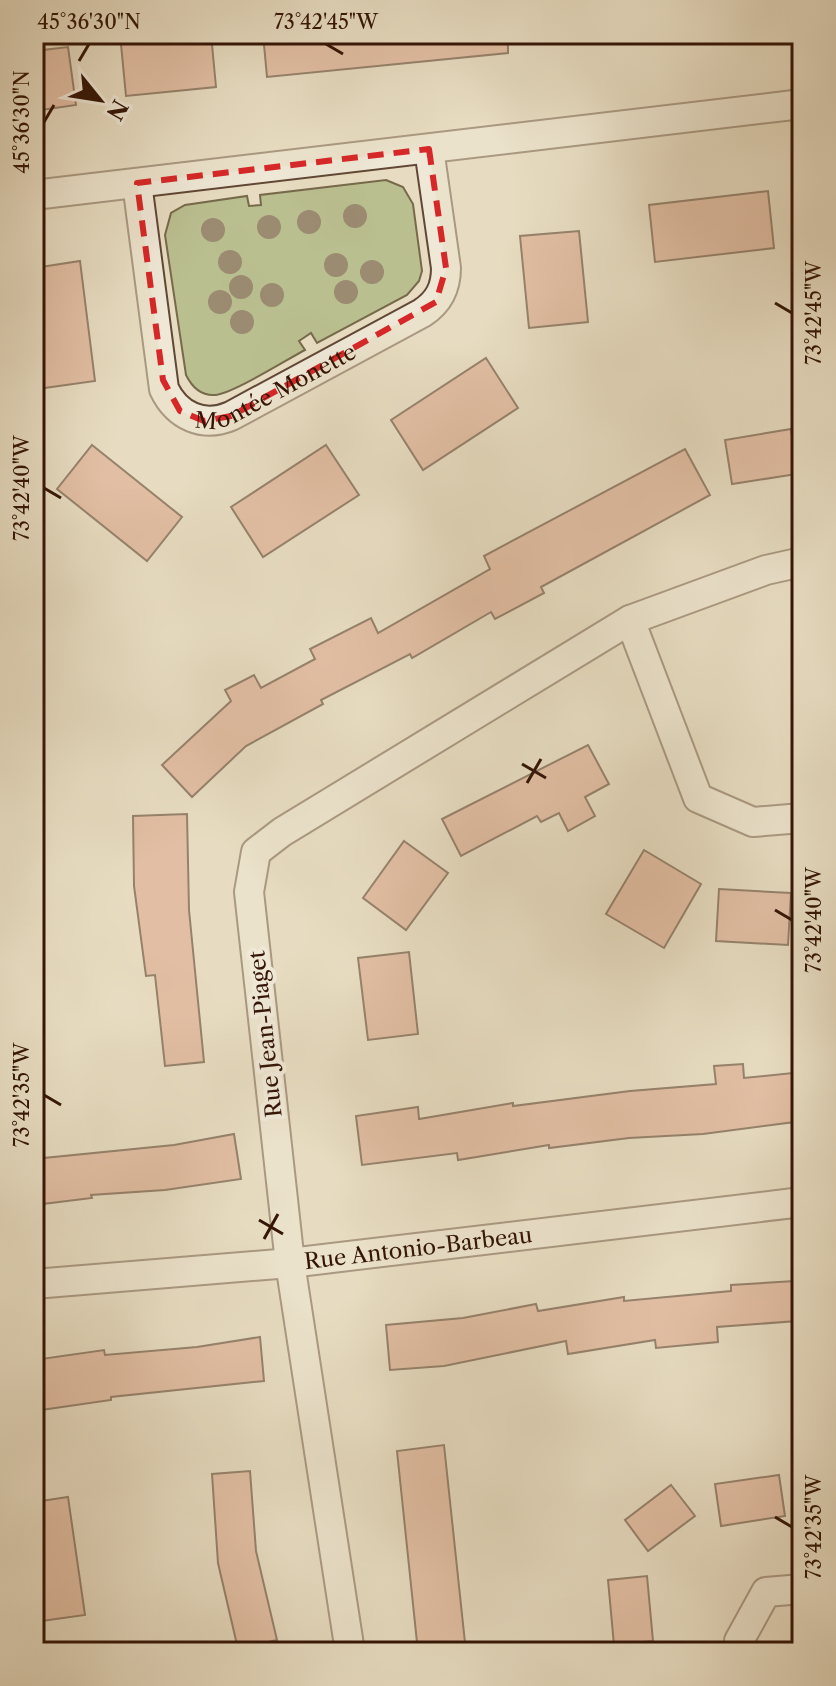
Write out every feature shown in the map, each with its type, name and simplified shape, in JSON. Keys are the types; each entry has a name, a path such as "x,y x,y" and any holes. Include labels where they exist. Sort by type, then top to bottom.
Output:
{"street":[{"path":"34,195 802,104"},
{"name":"Montée Monette","path":"137,183 164,389 173,405 187,416 214,421 231,416 422,313 436,302 444,286 446,268 429,149"},
{"name":"Rue Jean-Piaget","path":"350,1652 290,1263 249,892 256,852 282,832 630,620 766,570 802,562"},
{"path":"630,620 698,798 753,822 802,818"},
{"name":"Rue Antonio-Barbeau","path":"34,1284 290,1263 802,1202"},
{"path":"740,1652 739,1641 766,1592 802,1589"}],"highlighted area":[{"path":"429,149 446,268 436,302 231,416 204,421 180,411 163,380 137,183"}],"green space":[{"path":"386,180 403,187 413,204 422,271 419,281 407,295 317,343 311,333 299,341 305,350 234,389 210,395 194,387 186,375 165,235 171,213 185,205 247,196 249,206 261,205 260,195"}],"building":[{"path":"120,34 211,34 216,87 126,96"},
{"path":"263,34 508,34 508,53 267,77"},
{"path":"68,47 76,105 34,111 34,51"},
{"path":"768,191 774,248 655,262 649,205"},
{"path":"579,231 588,322 529,328 520,236"},
{"path":"80,261 95,381 37,389 34,268"},
{"path":"486,358 518,408 423,470 391,420"},
{"path":"791,429 797,474 732,484 725,440"},
{"path":"92,445 182,517 147,561 57,489"},
{"path":"326,445 359,495 263,557 231,507"},
{"path":"685,449 710,495 541,587 544,593 495,619 491,612 412,658 410,654 321,700 323,704 246,746 192,797 162,765 231,701 225,690 254,675 261,688 315,659 310,649 371,618 378,633 490,569 484,556"},
{"path":"588,745 609,784 585,797 595,816 568,831 559,813 541,822 537,816 461,856 442,819"},
{"path":"187,814 189,910 204,1062 165,1066 155,975 146,976 134,886 133,816"},
{"path":"404,841 448,873 406,930 363,898"},
{"path":"644,850 701,884 664,948 606,914"},
{"path":"719,889 791,893 788,945 716,941"},
{"path":"409,952 418,1034 368,1040 358,958"},
{"path":"743,1064 744,1078 802,1072 802,1121 703,1134 629,1138 549,1148 549,1145 458,1160 457,1153 362,1165 356,1116 418,1107 419,1119 513,1103 513,1106 716,1084 714,1066"},
{"path":"234,1134 241,1179 165,1190 91,1195 92,1198 34,1205 34,1159 174,1145"},
{"path":"794,1281 797,1321 717,1327 718,1342 656,1348 655,1340 568,1354 566,1341 444,1366 390,1370 386,1325 463,1318 536,1304 538,1311 624,1297 624,1301 731,1291 731,1285"},
{"path":"260,1337 264,1381 111,1397 111,1400 34,1411 34,1360 104,1350 105,1355 197,1347"},
{"path":"444,1445 466,1652 418,1652 397,1451"},
{"path":"250,1471 256,1551 277,1640 238,1649 218,1563 212,1474"},
{"path":"779,1475 785,1516 721,1526 715,1484"},
{"path":"671,1485 695,1516 648,1551 625,1520"},
{"path":"68,1497 85,1615 34,1622 34,1502"},
{"path":"647,1576 653,1641 614,1645 608,1580"}]}
